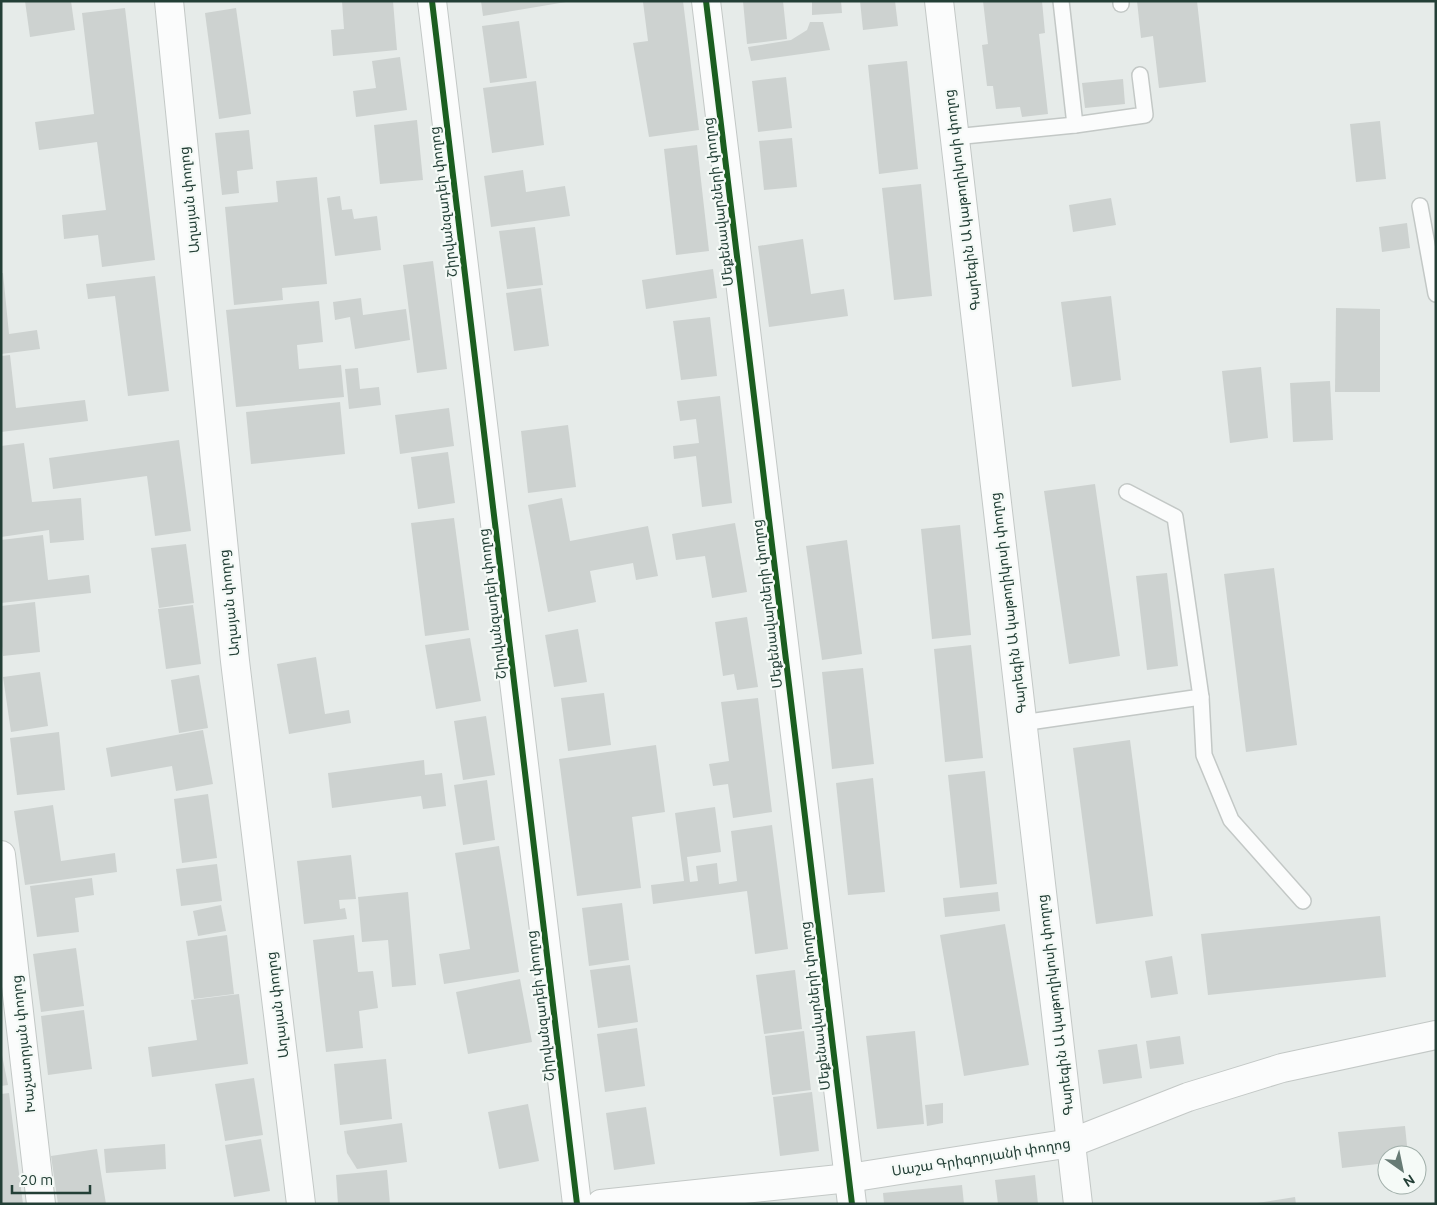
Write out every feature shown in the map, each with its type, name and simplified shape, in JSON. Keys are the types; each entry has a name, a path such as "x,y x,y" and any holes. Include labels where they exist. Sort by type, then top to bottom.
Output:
{"street":[{"name":"Աղայան փողոց","path":"169,1 235,661 302,1204"},
{"name":"Շիրվանզադեի փողոց","path":"432,1 577,1204"},
{"name":"Մեքենավարների փողոց","path":"706,1 850,1191"},
{"name":"Գարեգին Ա կաթողիկոսի փողոց","path":"939,1 1078,1204"},
{"name":"Խաչատրյան փողոց","path":"1,855 41,1204"},
{"name":"Սաշա Գրիգորյանի փողոց","path":"601,1204 850,1191 1071,1143 1188,1097 1282,1068 1436,1035"}],"lane":[{"path":"1060,1 1075,125"},
{"path":"954,137 1075,125 1145,115 1140,75"},
{"path":"1420,206 1436,294"},
{"path":"1127,492 1175,517 1201,697 1204,755 1231,820 1303,900"},
{"path":"1022,723 1201,697"}],"building":[{"path":"25,1 71,1 75,30 30,37"},
{"path":"342,1 393,1 397,50 333,56 331,30 344,29"},
{"path":"481,1 566,1 566,2 483,16"},
{"path":"683,1 699,130 649,137 633,43 648,41 643,2"},
{"path":"743,1 783,1 787,39 747,44"},
{"path":"812,1 841,1 842,13 812,15"},
{"path":"860,1 895,1 898,26 863,30"},
{"path":"983,1 1042,1 1045,33 1039,34 1048,114 1022,117 1020,107 996,109 993,86 987,86 982,45 988,44"},
{"path":"1137,1 1197,1 1206,82 1159,88 1153,36 1141,38"},
{"path":"125,8 155,260 102,267 98,235 64,239 62,215 106,210 97,142 39,150 35,122 94,114 82,13"},
{"path":"236,8 251,114 219,119 205,13"},
{"path":"519,21 527,78 490,83 482,26"},
{"path":"810,22 823,22 830,50 751,61 748,47 791,40 807,30"},
{"path":"400,57 407,110 356,117 353,91 376,88 372,61"},
{"path":"907,61 918,169 879,174 868,65"},
{"path":"786,77 792,128 758,132 752,81"},
{"path":"1123,79 1125,104 1085,108 1082,83"},
{"path":"536,81 544,145 492,153 483,88"},
{"path":"417,120 423,180 380,184 374,125"},
{"path":"1380,121 1386,179 1356,182 1350,124"},
{"path":"249,130 253,169 237,171 239,193 222,195 215,133"},
{"path":"792,138 797,187 764,190 759,141"},
{"path":"697,145 709,251 676,255 664,149"},
{"path":"523,170 526,192 565,186 570,216 491,227 484,176"},
{"path":"317,177 327,284 282,288 283,300 234,305 225,207 278,202 276,181"},
{"path":"921,184 932,296 894,300 882,188"},
{"path":"340,196 342,210 352,209 354,219 377,216 381,250 335,256 327,198"},
{"path":"1111,198 1116,225 1073,232 1069,205"},
{"path":"1407,223 1410,248 1382,252 1379,227"},
{"path":"535,227 543,285 507,289 499,231"},
{"path":"803,239 811,294 844,289 848,316 769,327 758,246"},
{"path":"433,261 447,369 417,373 403,265"},
{"path":"713,269 717,298 646,309 642,280"},
{"path":"1,273 3,273 9,334 37,330 40,349 1,354"},
{"path":"155,276 169,391 128,396 115,296 88,299 86,284"},
{"path":"541,288 549,346 514,351 506,293"},
{"path":"1111,296 1121,380 1072,387 1061,302"},
{"path":"361,298 363,315 406,309 410,340 355,349 350,317 335,320 333,302"},
{"path":"319,301 323,342 297,345 299,369 341,365 344,397 236,407 226,310"},
{"path":"1336,308 1380,309 1380,392 1335,392"},
{"path":"710,317 717,376 681,380 673,321"},
{"path":"10,355 16,408 85,400 88,421 1,432 1,356"},
{"path":"1261,367 1268,438 1230,443 1222,371"},
{"path":"358,368 360,389 379,387 381,405 349,409 345,369"},
{"path":"1330,381 1333,440 1293,442 1290,383"},
{"path":"720,396 732,503 702,507 696,456 674,459 673,446 699,443 696,419 680,421 677,401"},
{"path":"340,402 345,454 251,464 246,412"},
{"path":"449,408 454,446 400,454 395,415"},
{"path":"568,425 576,487 528,493 521,431"},
{"path":"179,440 191,531 155,536 147,476 53,489 49,458"},
{"path":"24,443 32,502 81,498 84,540 50,543 49,530 1,537 1,446"},
{"path":"448,452 455,503 418,509 411,457"},
{"path":"1095,484 1120,656 1069,664 1044,491"},
{"path":"562,498 570,541 648,526 658,576 636,580 633,563 590,571 596,602 548,612 528,505"},
{"path":"454,518 469,630 425,636 411,523"},
{"path":"735,523 747,592 712,598 705,556 676,560 672,534"},
{"path":"960,525 971,635 932,639 921,529"},
{"path":"43,535 48,580 89,575 91,593 1,603 1,540"},
{"path":"847,540 862,654 822,660 806,546"},
{"path":"186,544 194,603 159,608 151,548"},
{"path":"1274,568 1297,745 1246,752 1224,574"},
{"path":"1167,573 1178,666 1147,670 1136,576"},
{"path":"35,602 40,652 3,656 1,606"},
{"path":"193,605 201,664 166,669 158,609"},
{"path":"747,617 758,687 737,690 734,674 723,676 715,622"},
{"path":"578,629 587,682 554,687 545,635"},
{"path":"470,638 481,701 436,709 425,645"},
{"path":"971,645 983,758 945,762 934,649"},
{"path":"316,657 325,714 349,710 351,723 289,734 277,664"},
{"path":"863,668 874,764 832,769 822,672"},
{"path":"40,672 48,726 11,732 3,677"},
{"path":"199,675 208,728 179,733 171,680"},
{"path":"604,693 611,745 568,751 561,698"},
{"path":"758,698 772,812 733,818 728,784 713,786 709,764 729,761 721,702"},
{"path":"486,716 495,775 463,780 454,721"},
{"path":"203,730 213,784 176,791 172,766 111,777 106,748"},
{"path":"59,732 65,790 17,795 10,738"},
{"path":"1130,740 1153,916 1096,924 1073,748"},
{"path":"656,745 665,812 632,817 641,888 577,896 559,759"},
{"path":"424,760 425,775 442,773 446,806 423,809 421,796 332,808 328,773"},
{"path":"985,771 997,884 960,888 948,775"},
{"path":"873,778 885,892 848,895 836,783"},
{"path":"487,780 495,840 463,845 454,785"},
{"path":"208,794 217,858 182,863 174,799"},
{"path":"53,805 61,861 115,853 117,872 25,885 14,811"},
{"path":"715,807 721,852 687,857 690,882 698,881 696,866 717,863 719,884 737,881 731,831 772,825 788,949 755,954 747,891 653,904 651,885 684,881 675,813"},
{"path":"499,846 519,972 444,984 439,954 470,949 455,853"},
{"path":"351,855 356,899 339,900 340,909 345,908 347,919 304,924 297,861"},
{"path":"217,864 222,901 181,906 176,869"},
{"path":"92,878 94,895 75,898 79,932 37,937 30,886"},
{"path":"408,892 416,985 392,987 388,940 362,942 358,897"},
{"path":"998,892 1000,911 945,917 943,898"},
{"path":"622,903 629,960 589,966 582,908"},
{"path":"221,905 226,931 198,936 193,911"},
{"path":"1380,916 1386,977 1208,995 1201,934"},
{"path":"1005,924 1029,1065 964,1076 940,935"},
{"path":"227,935 234,994 194,999 186,941"},
{"path":"354,935 358,972 373,971 378,1008 359,1011 363,1048 326,1052 313,940"},
{"path":"76,948 84,1006 41,1012 33,954"},
{"path":"1172,956 1178,994 1151,998 1145,961"},
{"path":"630,965 638,1022 598,1028 590,970"},
{"path":"795,970 802,1029 764,1034 756,975"},
{"path":"520,979 532,1042 468,1054 456,992"},
{"path":"239,994 248,1064 152,1077 148,1047 197,1040 191,1000"},
{"path":"84,1010 92,1069 48,1075 41,1016"},
{"path":"637,1028 645,1086 605,1092 597,1034"},
{"path":"804,1031 811,1090 772,1095 765,1036"},
{"path":"915,1031 924,1124 877,1129 866,1036"},
{"path":"1180,1036 1184,1064 1150,1069 1146,1041"},
{"path":"1137,1044 1142,1078 1103,1084 1098,1050"},
{"path":"1,1050 8,1085 1,1086"},
{"path":"386,1059 392,1119 340,1125 334,1064"},
{"path":"254,1078 263,1135 225,1141 215,1084"},
{"path":"812,1092 819,1151 780,1156 773,1097"},
{"path":"9,1093 23,1204 1,1204 1,1094"},
{"path":"943,1103 943,1123 927,1126 925,1105"},
{"path":"528,1104 539,1161 499,1169 488,1112"},
{"path":"646,1107 655,1164 614,1170 606,1113"},
{"path":"402,1123 407,1162 357,1169 347,1153 344,1131"},
{"path":"1405,1126 1407,1145 1377,1145 1377,1164 1342,1168 1338,1132"},
{"path":"261,1139 270,1191 234,1197 225,1145"},
{"path":"165,1144 166,1169 106,1173 104,1149"},
{"path":"97,1149 106,1204 58,1204 51,1156"},
{"path":"387,1170 390,1204 338,1204 336,1175"},
{"path":"1035,1175 1038,1204 998,1204 995,1180"},
{"path":"962,1185 964,1204 884,1204 883,1193"},
{"path":"1295,1197 1296,1204 1257,1204 1257,1203"}],"cycle path":[{"path":"432,1 577,1204"},
{"path":"706,1 852,1204"}]}
